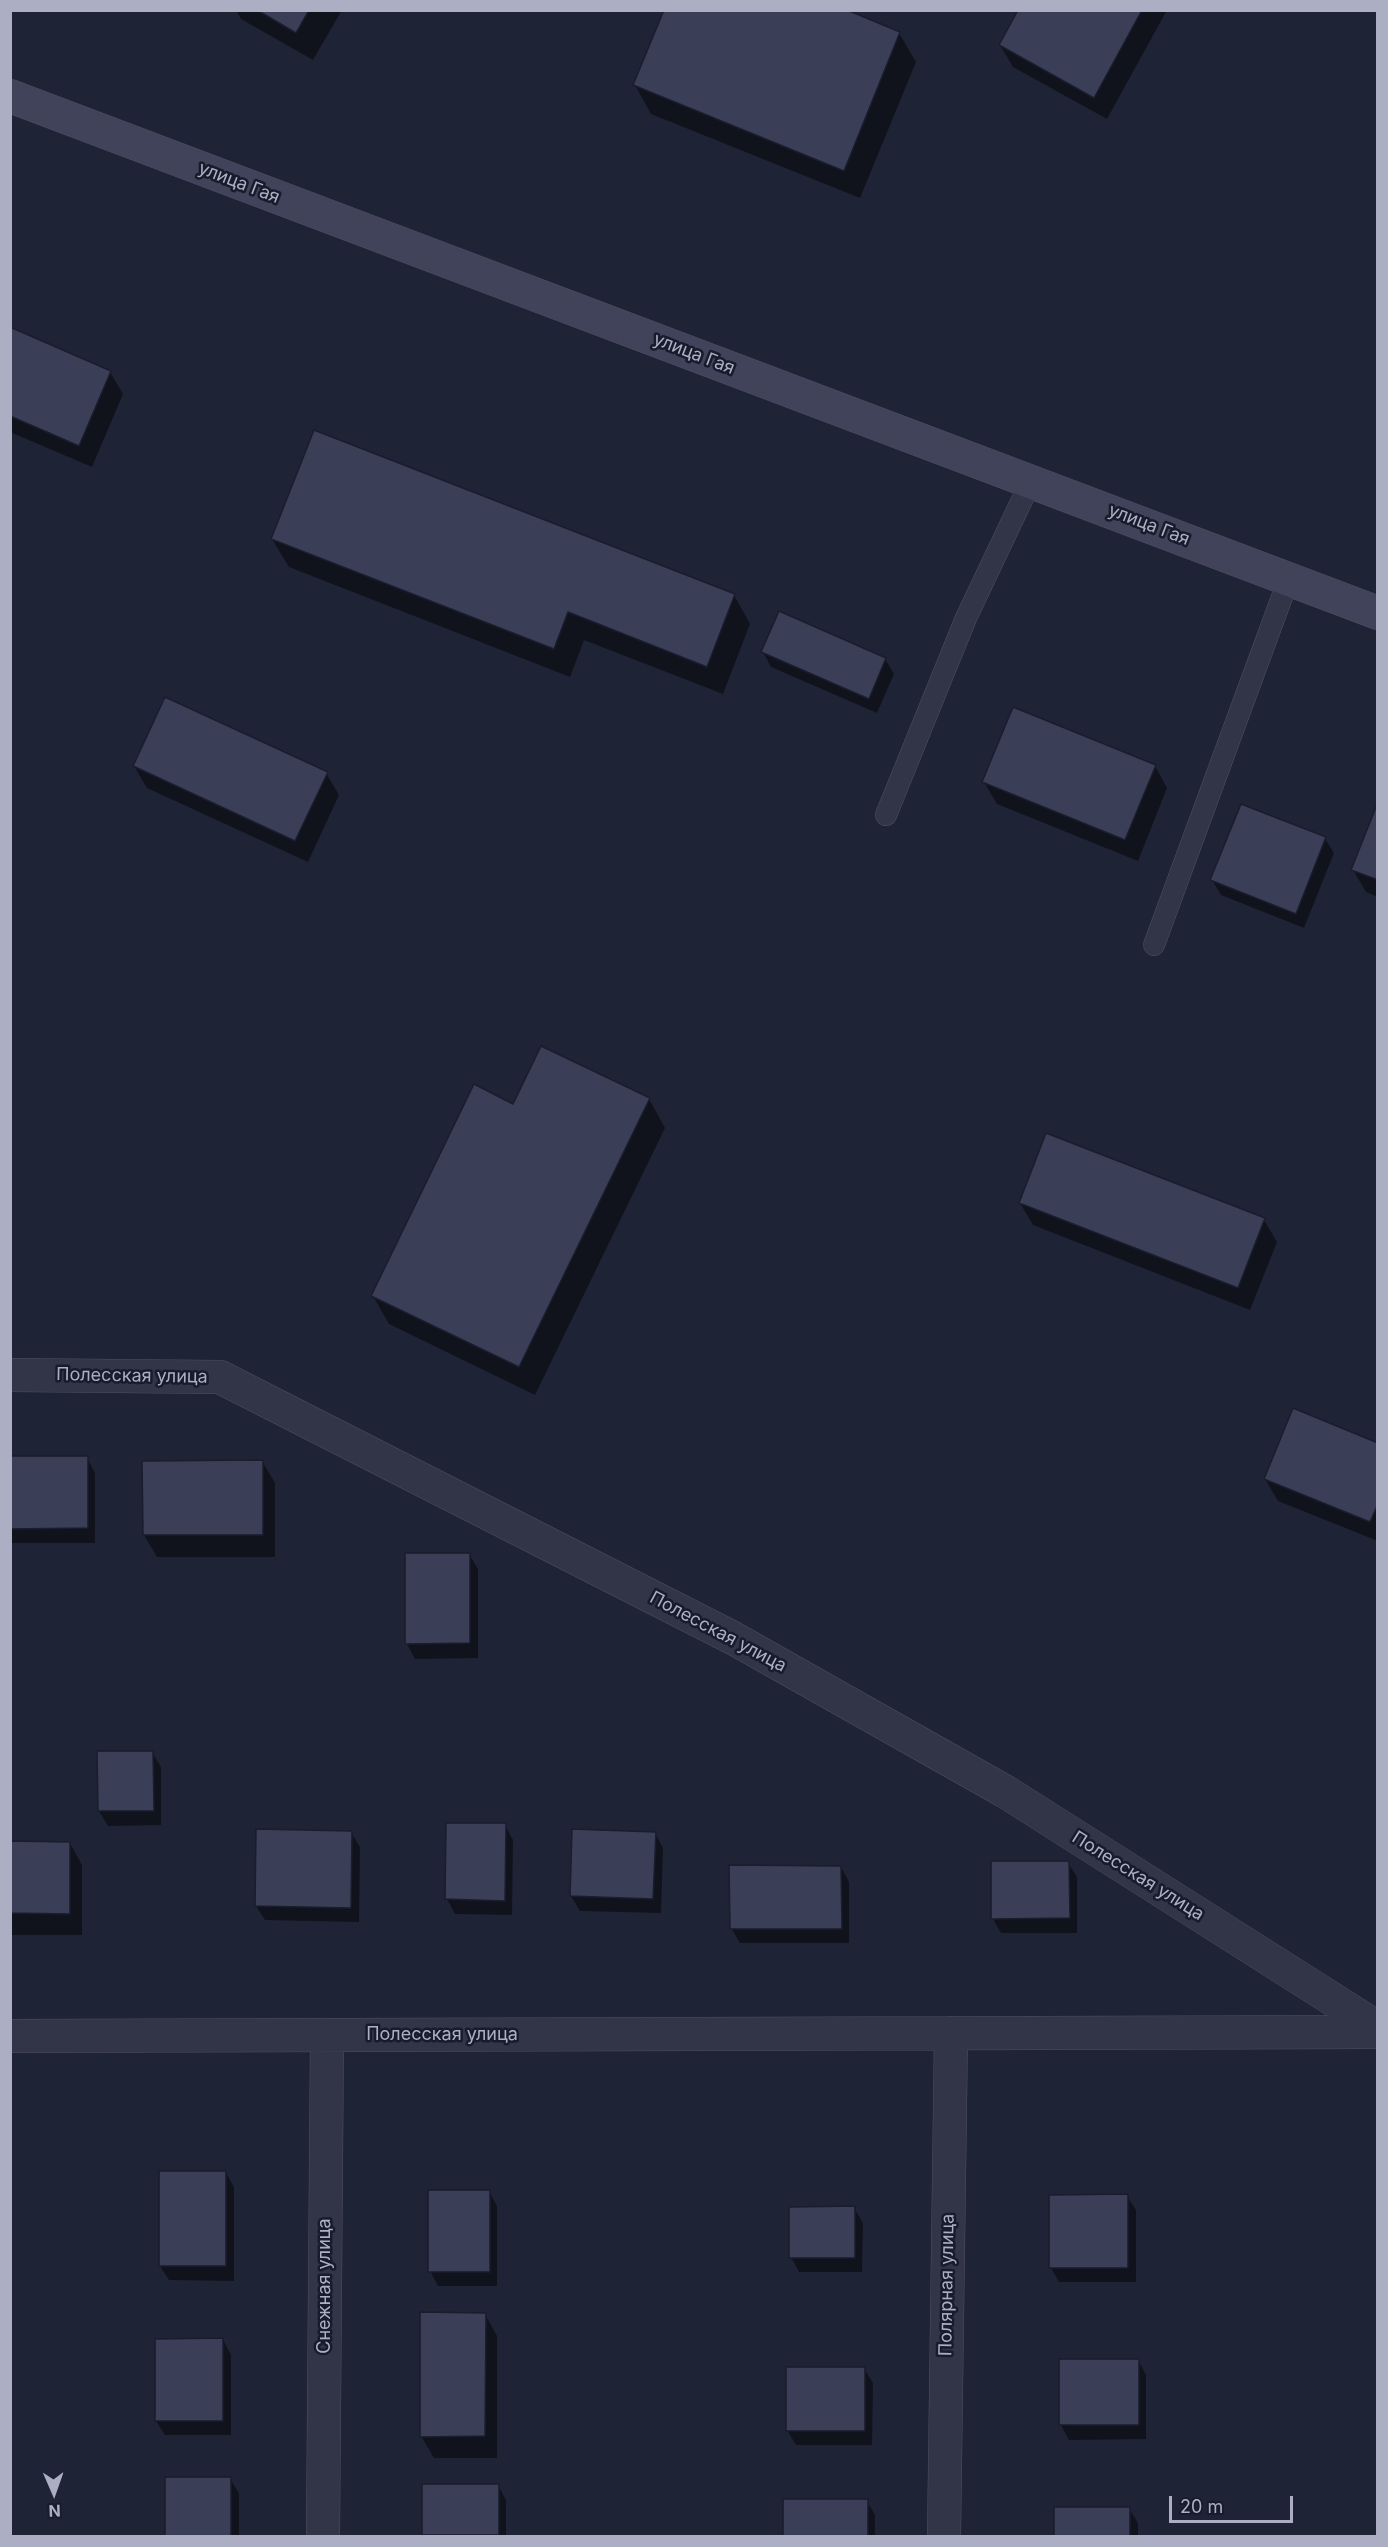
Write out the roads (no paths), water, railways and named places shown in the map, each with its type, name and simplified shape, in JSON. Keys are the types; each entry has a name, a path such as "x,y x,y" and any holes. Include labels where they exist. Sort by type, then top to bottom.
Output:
{"main road":[{"name":"улица Гая","path":"10,96 1377,613"}],"street":[{"name":"Полесская улица","path":"10,1375 220,1377 733,1638 1006,1792 1377,2030"},
{"name":"Полесская улица","path":"10,2036 1377,2030"},
{"name":"Полярная улица","path":"944,2536 951,2033"},
{"name":"Снежная улица","path":"323,2536 327,2035"}],"lane":[{"path":"886,815 966,618 1031,481"},
{"path":"1154,945 1289,578"}]}
